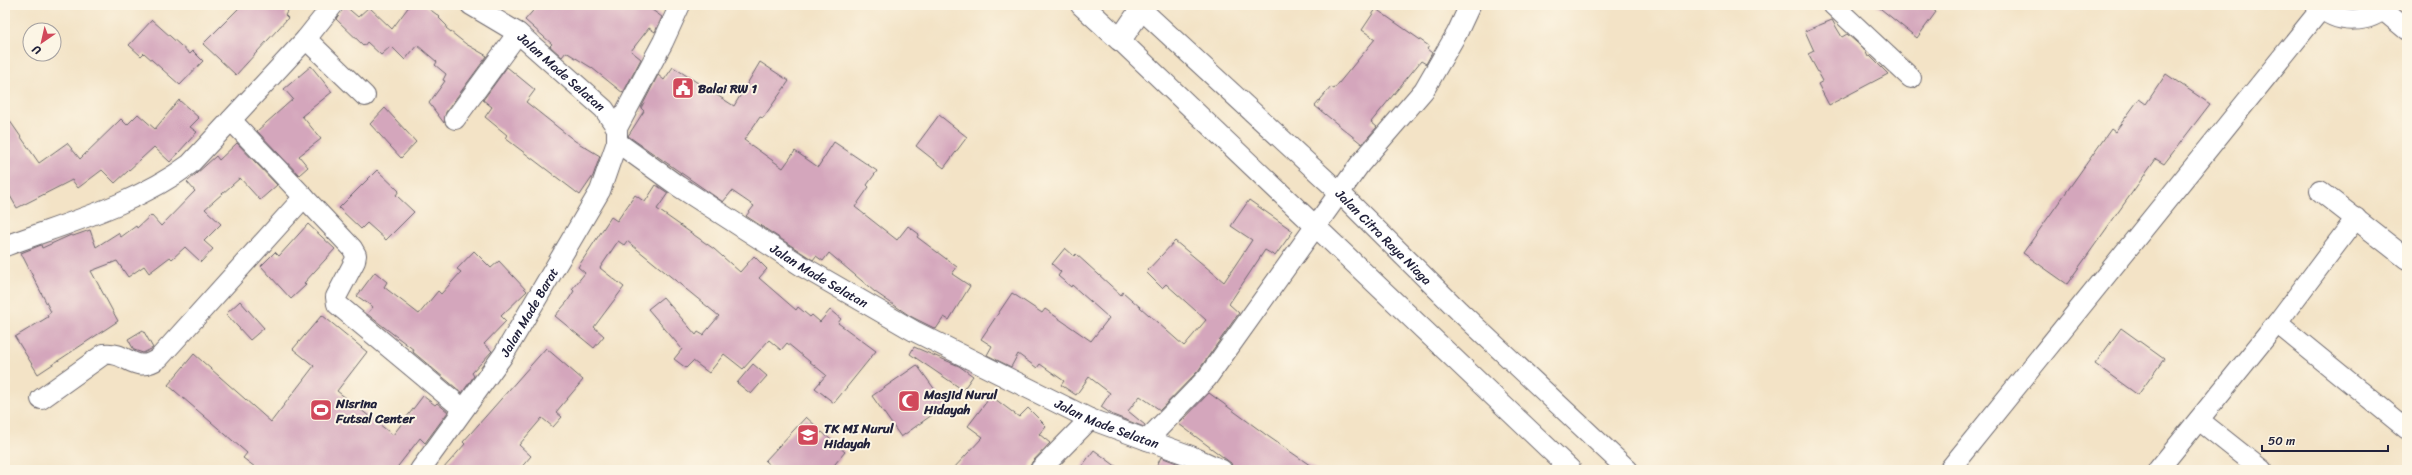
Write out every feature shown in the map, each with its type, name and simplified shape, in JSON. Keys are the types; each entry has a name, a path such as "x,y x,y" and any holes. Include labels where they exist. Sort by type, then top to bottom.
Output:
{"street":[{"path":"5,246 126,200 172,178 190,164 231,120 306,39 333,5"},
{"name":"Jalan Made Selatan","path":"471,5 518,33 604,109 617,135 678,186 805,268 914,331 1090,419 1147,440 1220,470"},
{"name":"Jalan Made Barat","path":"420,470 504,354 600,191 617,135 680,5"},
{"path":"1082,5 1317,226 1438,345 1571,470"},
{"path":"1147,440 1207,378 1317,226 1339,192 1364,159 1424,90 1457,33 1470,5"},
{"path":"1833,5 1911,78"},
{"path":"1120,40 1141,6"},
{"name":"Jalan Citra Raya Niaga","path":"1141,6 1339,192 1459,311 1628,470"},
{"path":"1949,470 2320,7 2336,18 2352,20 2369,18 2386,8 2407,30"},
{"path":"455,119 518,33"},
{"path":"306,39 365,96"},
{"path":"231,120 352,248 356,255 353,267 336,297 337,304 463,409"},
{"path":"2320,190 2407,260"},
{"path":"41,399 104,354 116,354 141,366 150,365 159,358 304,197"},
{"path":"2158,470 2277,323 2356,218"},
{"path":"2277,323 2407,429"},
{"path":"1040,470 1090,419"},
{"path":"2199,420 2262,470"}],"building":[{"path":"242,5 292,5 285,15 288,18 236,75 203,44"},
{"path":"344,5 358,17 369,7 392,29 410,5 424,5 440,17 439,18 447,26 446,28 466,44 487,56 446,112 444,123 429,103 445,81 443,80 446,74 435,65 437,62 417,45 405,60 391,46 381,55 367,42 364,46 336,19"},
{"path":"538,5 645,5 662,17 655,32 649,28 631,51 641,59 623,93 592,68 566,52 562,57 550,46 552,44 525,20"},
{"path":"1876,5 1927,5 1936,12 1917,38"},
{"path":"1376,9 1429,46 1427,49 1432,53 1426,64 1421,61 1371,122 1377,127 1362,144 1315,106 1331,87 1334,89 1375,39 1362,30"},
{"path":"152,20 190,54 193,51 203,61 180,85 144,53 141,56 129,45"},
{"path":"1832,20 1842,37 1847,34 1865,50 1868,57 1870,56 1888,74 1829,105 1818,84 1823,81 1808,54 1814,51 1805,31"},
{"path":"760,62 789,81 763,118 760,117 744,140 783,168 795,151 818,167 834,142 877,171 867,185 869,187 855,207 897,240 908,226 919,234 917,237 957,267 952,274 970,286 949,320 944,317 936,329 910,316 875,292 829,253 823,261 816,256 813,260 746,216 754,206 732,191 723,202 628,136 644,111 641,108 658,75 664,80 673,67 734,106"},
{"path":"311,66 332,92 302,116 321,139 299,156 308,167 299,175 257,131 293,99 284,89"},
{"path":"507,67 535,90 526,102 575,141 600,156 593,176 580,195 505,138 507,135 485,117 492,107 483,100"},
{"path":"2166,74 2210,104 2164,164 2156,159 2067,284 2023,253 2111,129 2115,132 2139,99 2146,104"},
{"path":"179,100 199,118 190,127 197,132 170,162 154,147 115,183 102,170 78,188 72,180 17,208 5,187 5,114 39,163 67,143 80,159 121,119 127,125 138,114 155,129"},
{"path":"385,108 416,142 401,158 370,124"},
{"path":"939,115 967,137 944,168 916,146"},
{"path":"237,143 277,185 260,200 240,178 205,209 221,224 204,241 213,249 201,262 185,247 172,259 170,257 149,273 144,266 128,277 117,261 91,271 118,321 38,374 15,337 48,317 47,315 51,312 21,253 41,245 42,248 71,235 73,236 90,230 96,247 118,233 121,237 136,226 137,228 151,215 161,226 195,191 187,182 216,156 219,160"},
{"path":"377,170 399,191 396,195 414,212 386,240 367,223 361,229 339,208"},
{"path":"656,185 668,193 657,209 714,249 740,272 754,256 767,269 759,278 796,310 798,307 810,317 812,315 820,322 830,310 841,319 838,323 876,351 834,403 815,388 826,375 787,343 781,350 769,340 743,369 724,354 709,373 693,361 686,368 674,359 682,349 648,309 663,297 696,335 698,332 703,335 719,316 627,241 624,245 618,241 600,268 624,287 594,327 604,336 594,348 555,316 567,302 574,291 572,289 585,273 578,267 611,217 617,221 635,195 645,202"},
{"path":"1249,200 1293,231 1275,256 1265,250 1229,304 1239,313 1198,371 1160,410 1140,396 1128,411 1145,425 1144,427 1113,415 1101,407 1110,393 1089,377 1076,395 1061,385 1064,381 1040,364 1037,368 1018,354 1011,367 987,355 992,346 981,339 1012,293 1042,313 1045,309 1091,341 1109,318 1072,285 1071,287 1058,276 1061,272 1052,264 1065,248 1074,256 1076,254 1121,295 1123,292 1184,346 1206,320 1166,284 1162,288 1146,272 1175,241 1224,282 1252,240 1231,226"},
{"path":"308,224 335,249 304,283 306,285 291,299 261,266 275,252 279,256"},
{"path":"474,251 491,268 499,261 527,291 501,316 506,321 484,344 492,351 472,373 474,376 462,393 413,352 414,350 367,314 373,307 357,296 375,272 387,282 384,287 419,314 438,291 441,294 461,272 457,269"},
{"path":"240,301 264,328 250,340 226,314"},
{"path":"322,315 367,352 337,391 393,435 423,396 435,405 437,403 448,412 425,443 420,438 395,470 259,470 243,458 247,453 168,385 194,354 271,422 314,366 293,349"},
{"path":"2121,328 2164,359 2138,395 2095,364"},
{"path":"143,330 153,348 143,353 134,350 128,339"},
{"path":"914,347 959,366 973,376 963,390 910,354"},
{"path":"546,348 583,380 556,412 562,417 553,427 542,418 519,445 531,456 519,470 442,470 465,444 463,442"},
{"path":"753,364 767,376 751,394 737,383"},
{"name":"Masjid Nurul Hidayah","path":"917,365 946,405 901,437 872,396"},
{"path":"1209,393 1317,470 1233,470 1231,463 1179,424"},
{"path":"991,396 1019,417 1028,408 1046,426 1039,434 1050,443 1032,462 1029,470 952,470 983,437 968,426"},
{"name":"TK MI Nurul Hidayah","path":"806,417 817,427 804,445 822,432 845,452 830,470 775,470 765,461"},
{"path":"1094,450 1121,470 1079,470"},
{"path":"1161,457 1187,467 1194,470 1155,470"}],"place":[{"name":"Balai RW 1","path":"683,88"},
{"name":"Masjid Nurul Hidayah","path":"909,401"},
{"name":"Nisrina Futsal Center","path":"321,410"},
{"name":"TK MI Nurul Hidayah","path":"808,435"}]}
